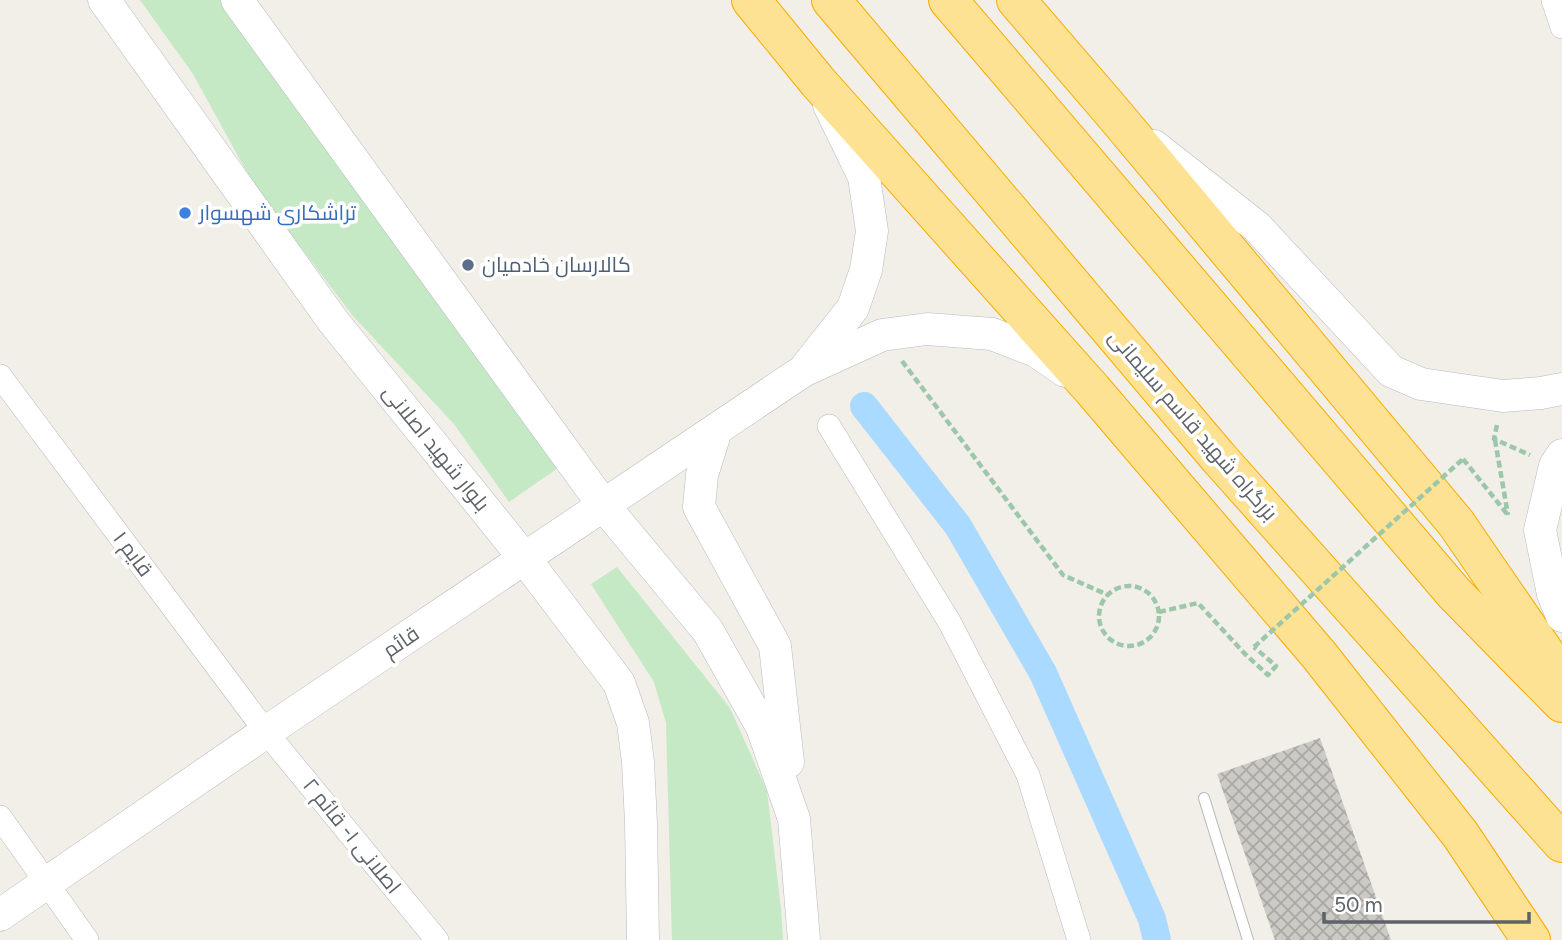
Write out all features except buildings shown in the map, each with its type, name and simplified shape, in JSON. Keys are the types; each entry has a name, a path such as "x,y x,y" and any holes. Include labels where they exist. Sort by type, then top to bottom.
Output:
{"highway":[{"path":"751,0 818,82 1092,389 1319,655 1460,834 1531,940"},
{"name":"بزرگراه شهید قاسم سلیمانی","path":"831,0 1218,457 1562,843"},
{"path":"948,0 1454,593 1562,703"},
{"path":"1016,0 1456,523 1562,678"}],"main road":[{"name":"بلوار شهید اصلانی","path":"104,0 333,321 526,559 619,683 633,723 638,762 643,940"},
{"path":"237,0 604,506 708,631 762,727 794,819"},
{"path":"803,371 853,308 866,271 872,231 864,177 818,82"},
{"path":"1114,114 1257,227 1391,371 1421,384 1503,396 1562,389"},
{"path":"803,371 883,335 927,328 992,334 1036,351 1092,389"},
{"name":"قائم","path":"0,915 266,732 803,371"},
{"path":"716,430 702,475 699,507 775,646 804,940"},
{"path":"1559,461 1540,530 1553,594 1562,616"}],"street":[{"path":"1553,0 1562,27"},
{"name":"قایم ۱","path":"0,376 266,732"},
{"path":"829,426 950,623 1028,775 1079,940"},
{"name":"اصلانی ۱- قائم ۲","path":"266,732 437,940"},
{"path":"0,817 87,940"}],"lane":[{"path":"1204,798 1248,940"}],"path":[{"path":"883,335 1063,575 1108,595"},
{"path":"1159,612 1198,603 1268,675 1276,666 1254,647 1462,459 1508,515 1494,439 1503,396"},
{"path":"1494,439 1559,461"},
{"path":"1127,586 1138,587 1148,593 1155,601 1159,622 1148,640 1129,646 1110,639 1100,622 1099,612 1108,595 1127,586"}],"green space":[{"path":"140,0 221,0 558,468 509,502 454,424 353,316 255,187 193,74"},
{"path":"617,567 730,708 767,791 783,940 672,940 666,723 654,682 591,584"}],"waterway":[{"path":"864,406 958,526 1043,673 1152,919 1157,940"}],"place":[{"name":"تراشکاری شهسوار","path":"185,213"},
{"name":"کالارسان خادمیان","path":"468,265"}]}
